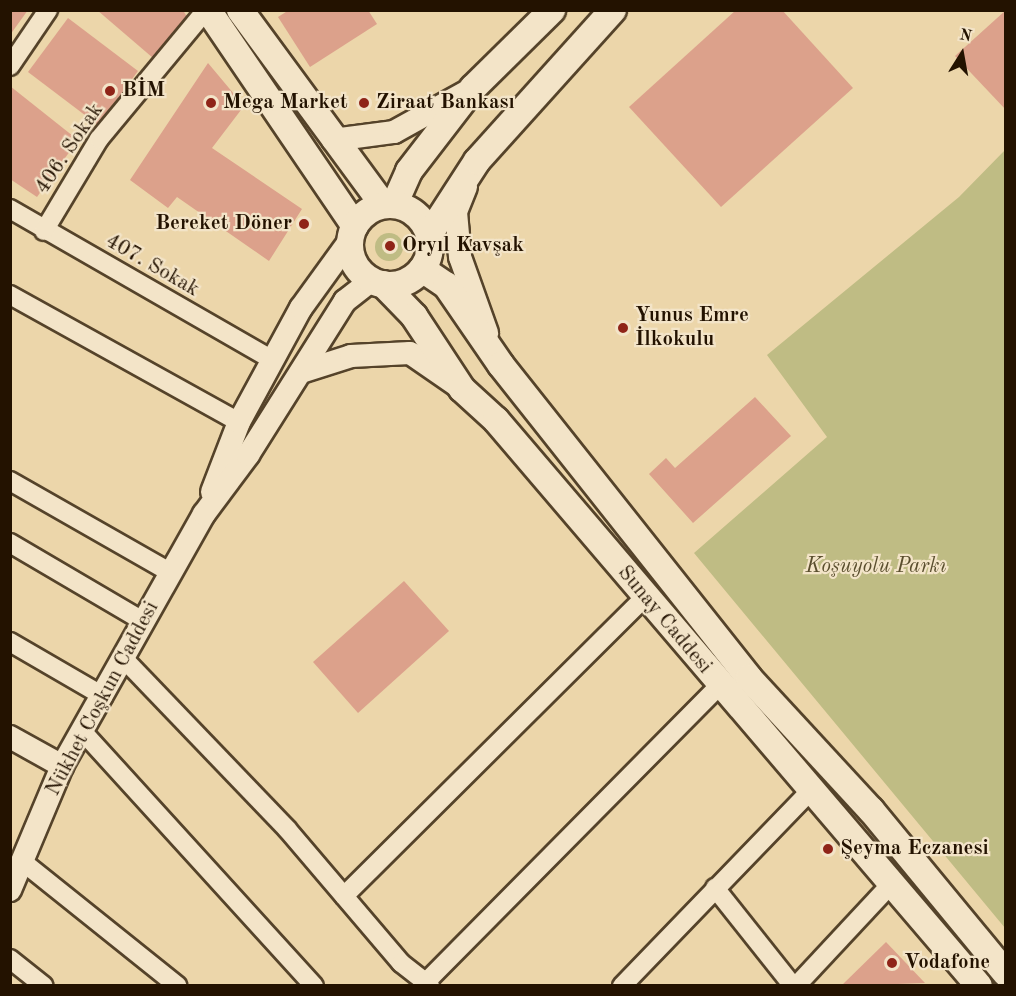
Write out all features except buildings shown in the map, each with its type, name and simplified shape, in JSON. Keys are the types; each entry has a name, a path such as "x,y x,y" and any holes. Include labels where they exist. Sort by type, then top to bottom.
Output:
{"main road":[{"path":"207,10 353,232 355,263 414,316 462,389"},
{"path":"240,10 333,140 388,205 417,214 429,235"},
{"path":"353,232 388,205 409,171 473,88 552,10"},
{"path":"377,282 405,282 423,269 429,235 477,161 613,10"},
{"name":"Sunay Caddesi","path":"423,269 446,285 501,365 749,678 871,810 1005,974"},
{"name":"Sunay Caddesi","path":"462,389 496,420 719,686 979,986"}],"street":[{"path":"10,66 48,10"},
{"name":"406. Sokak","path":"44,231 99,139 207,10"},
{"path":"333,140 394,132 473,88"},
{"path":"477,161 456,212 460,256 501,365"},
{"name":"407. Sokak","path":"14,218 44,231 273,360"},
{"path":"204,514 239,422 301,308 353,232"},
{"path":"204,514 301,372 345,301 377,282"},
{"path":"10,295 239,422"},
{"name":"Sunay Caddesi","path":"301,372 351,356 410,353 462,389"},
{"path":"10,481 171,573"},
{"name":"Nükhet Coşkun Caddesi","path":"10,890 62,766 204,514"},
{"path":"10,543 143,621"},
{"path":"344,896 645,597"},
{"path":"10,642 103,696"},
{"path":"124,659 344,896 401,963 428,984 719,686"},
{"path":"83,732 314,986"},
{"path":"10,737 62,766"},
{"path":"623,985 810,791"},
{"path":"23,862 178,986"},
{"path":"715,888 794,986 891,884"},
{"path":"10,959 44,986"}],"green space":[{"name":"Koşuyolu Parkı","path":"1005,150 1005,928 694,553 827,437 767,355 959,197"},
{"path":"389,233 399,237 403,247 399,257 389,261 379,257 375,247 379,237"}],"place":[{"name":"BİM","path":"110,91"},
{"name":"Mega Market","path":"211,103"},
{"name":"Ziraat Bankası","path":"364,103"},
{"name":"Bereket Döner","path":"304,224"},
{"name":"Oryıl Kavşak","path":"390,246"},
{"name":"Yunus Emre İlkokulu","path":"623,328"},
{"name":"Şeyma Eczanesi","path":"828,849"},
{"name":"Vodafone","path":"892,963"}]}
